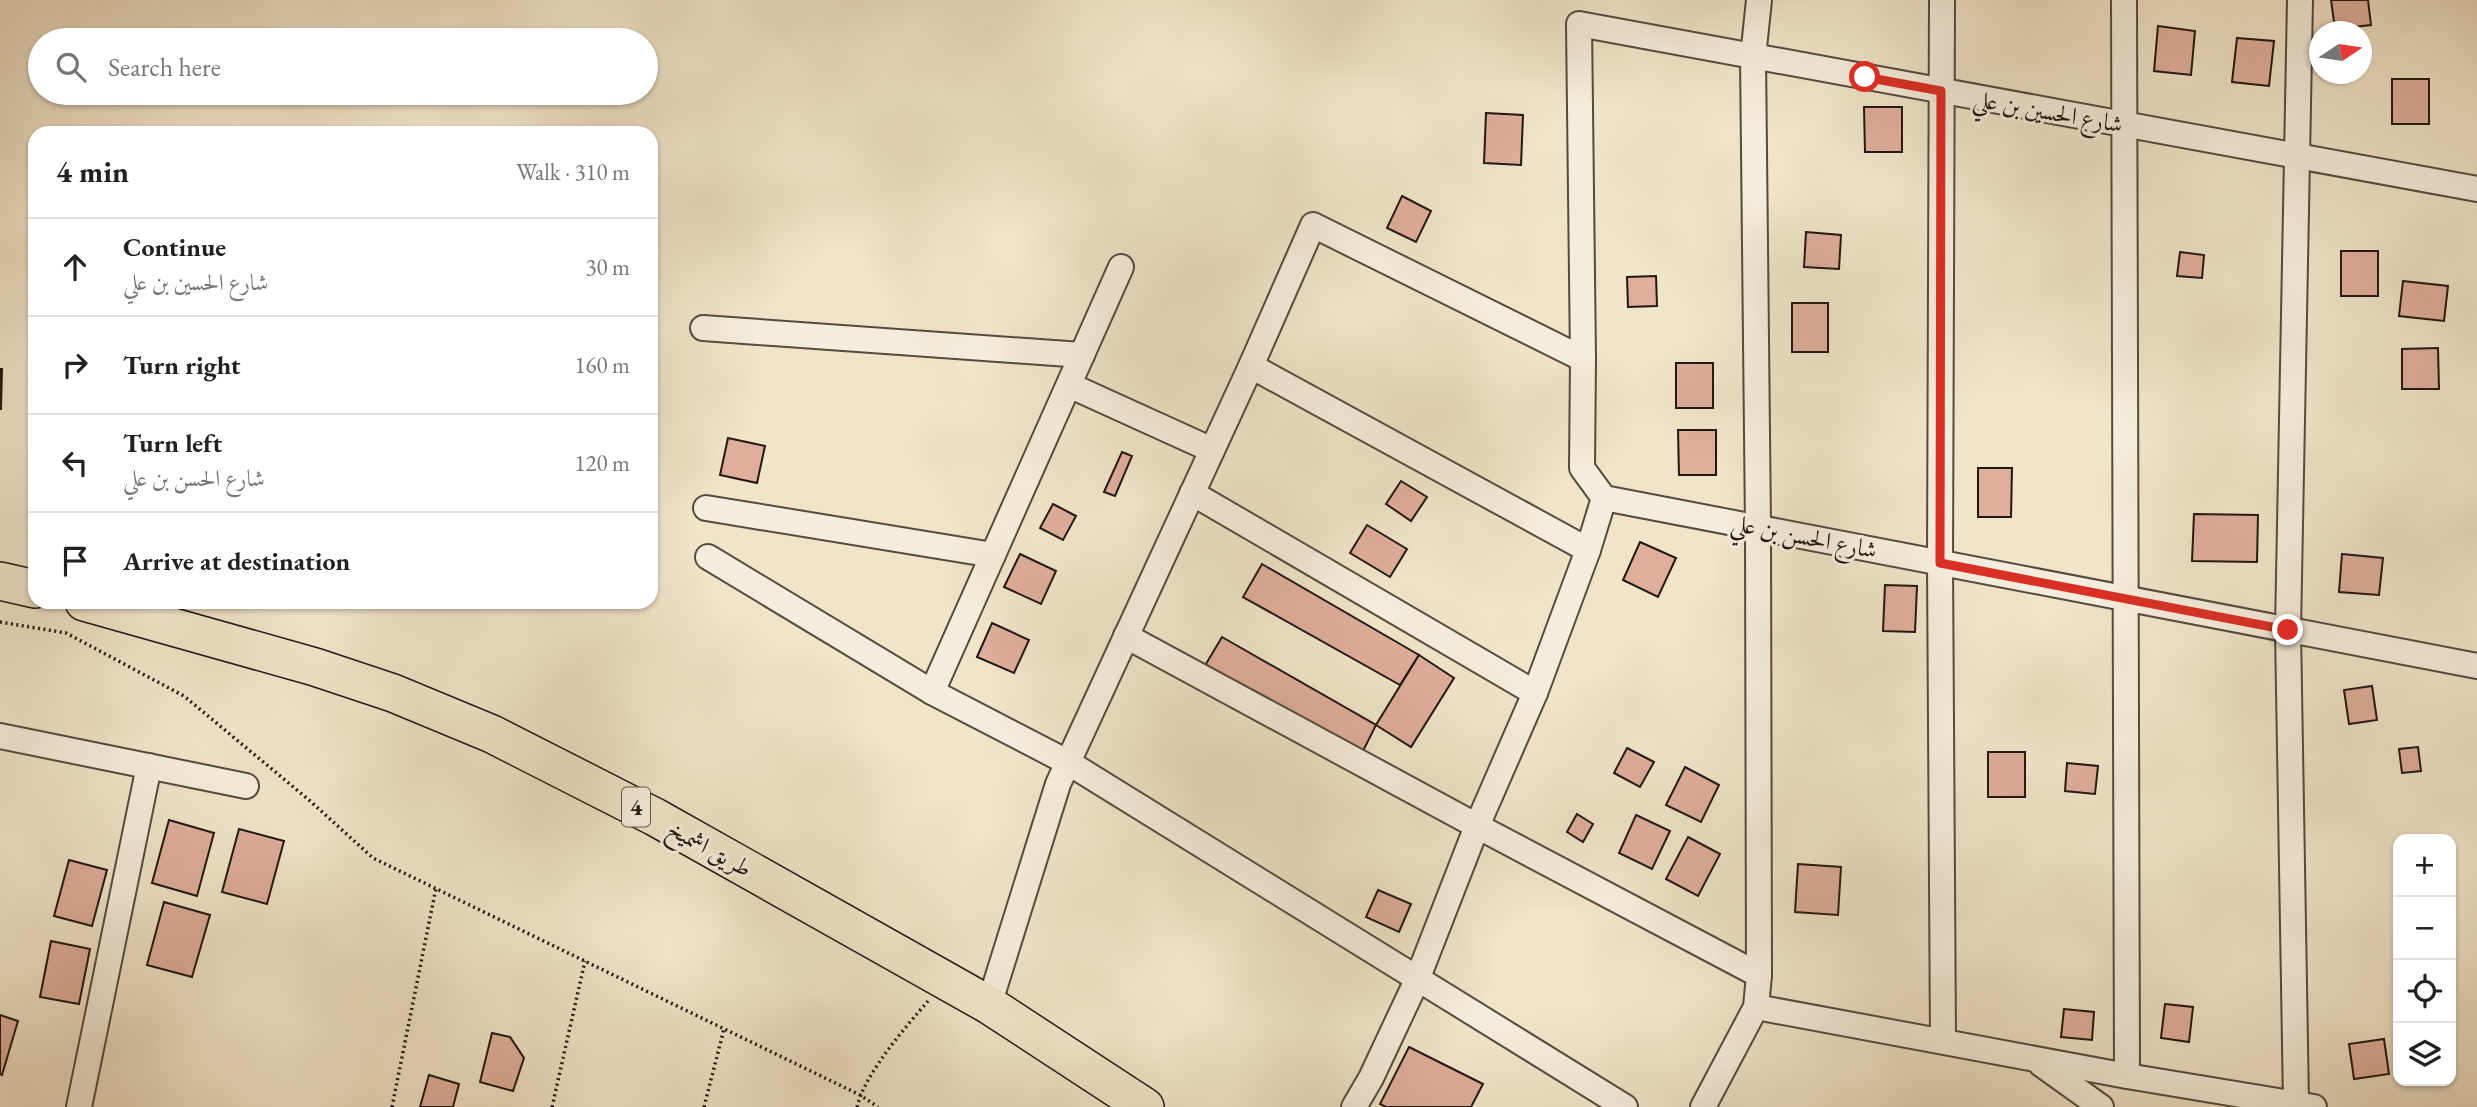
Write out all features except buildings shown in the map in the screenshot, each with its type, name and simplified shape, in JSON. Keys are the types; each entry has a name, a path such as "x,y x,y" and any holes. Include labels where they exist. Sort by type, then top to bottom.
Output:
{"highway":[{"path":"0,581 28,587"},
{"name":"طريق اشميخ","path":"109,609 315,667 393,693 492,734 655,817 989,1005 1145,1107"}],"street":[{"path":"1703,1107 1756,1007 1759,975 1753,57 1759,0"},
{"path":"1942,0 1940,563 1943,1041"},
{"path":"2124,0 2127,1076"},
{"path":"1756,1007 2035,1060 2305,1105 2288,630 2300,0"},
{"name":"شارع الحسين بن علي","path":"1583,359 1579,24 2477,188"},
{"path":"989,1005 1052,799 1313,225 1583,359 1582,468 1604,498 1588,550 1535,693 1477,826 1417,980 1371,1078 1354,1107"},
{"path":"932,692 1121,267"},
{"path":"703,328 1082,355"},
{"path":"1251,366 1588,550"},
{"path":"1069,385 1212,450"},
{"path":"1192,494 1535,693"},
{"name":"شارع الحسن بن علي","path":"1604,498 2477,666"},
{"path":"706,508 993,555"},
{"path":"708,557 932,692 1069,763 1625,1107"},
{"path":"1126,636 1759,975"},
{"path":"1,739 246,786"},
{"path":"79,1107 149,766"},
{"path":"2035,1060 2101,1107"}],"path":[{"path":"0,622 66,633 184,696 309,800 373,858 860,1095 878,1107"},
{"path":"392,1107 436,888"},
{"path":"552,1107 585,961"},
{"path":"857,1107 860,1095 897,1037 946,981"},
{"path":"704,1107 724,1029"}],"route":[{"path":"1865,77 1941,91 1940,563 2288,630"}]}
